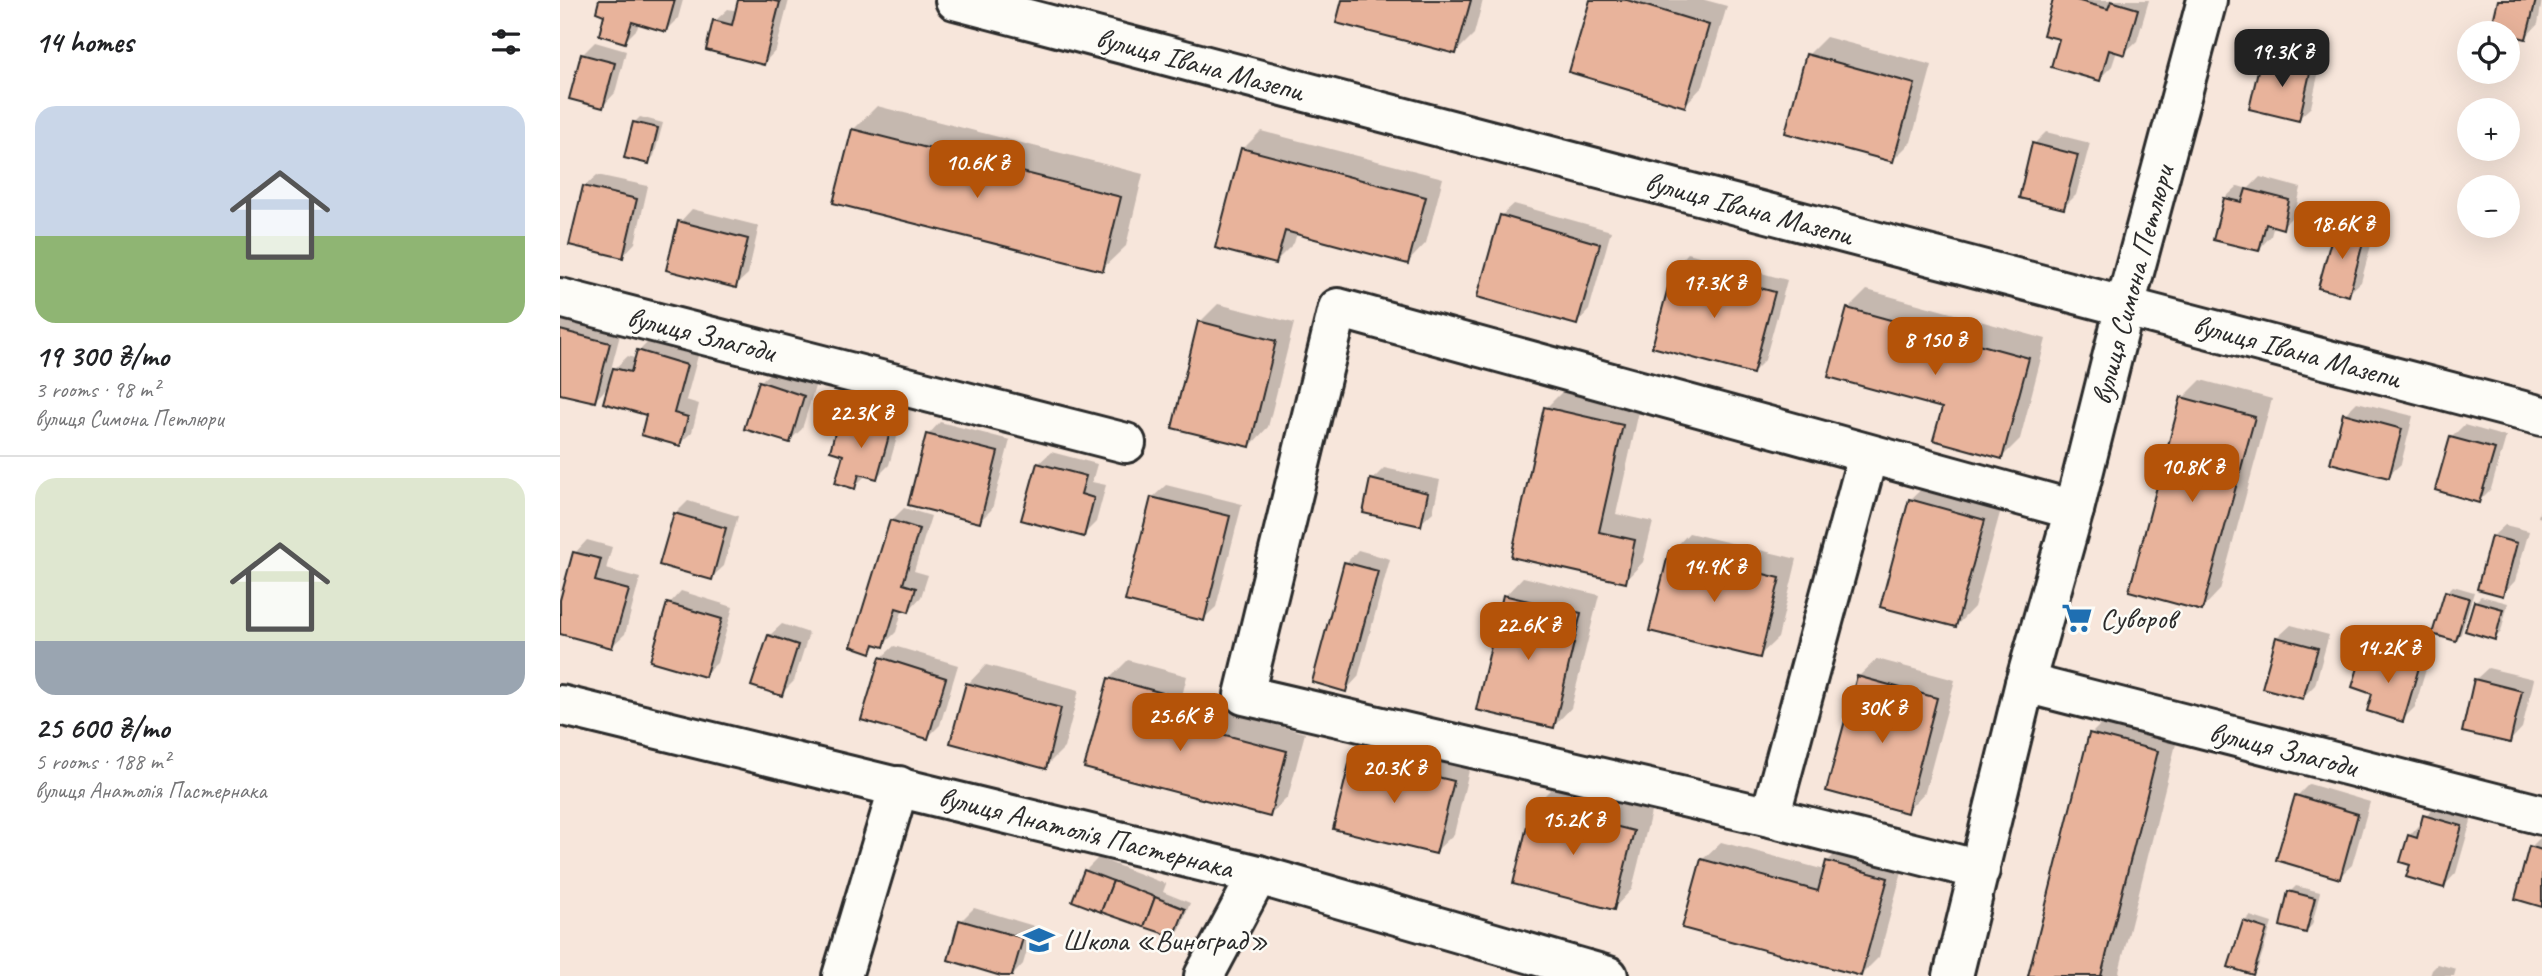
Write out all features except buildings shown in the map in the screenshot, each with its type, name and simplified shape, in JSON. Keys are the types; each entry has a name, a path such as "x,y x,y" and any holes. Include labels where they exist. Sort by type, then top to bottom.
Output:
{"street":[{"name":"вулиця Івана Мазепи","path":"955,0 2542,416"},
{"name":"вулиця Симона Петлюри","path":"1953,976 2025,683 2074,510 2125,306 2207,0"},
{"name":"вулиця Злагоди","path":"560,298 1126,443"},
{"path":"1980,870 1770,817 1244,695 1338,308 2074,510"},
{"path":"1770,817 1868,455"},
{"name":"вулиця Злагоди","path":"2025,683 2542,815"},
{"name":"вулиця Анатолія Пастернака","path":"560,705 1258,875 1550,969 1608,976"},
{"path":"842,976 899,786"},
{"path":"1204,976 1258,875"}],"place":[{"name":"Суворов","path":"2077,618"},
{"name":"Школа «Виноград»","path":"1039,940"}]}
